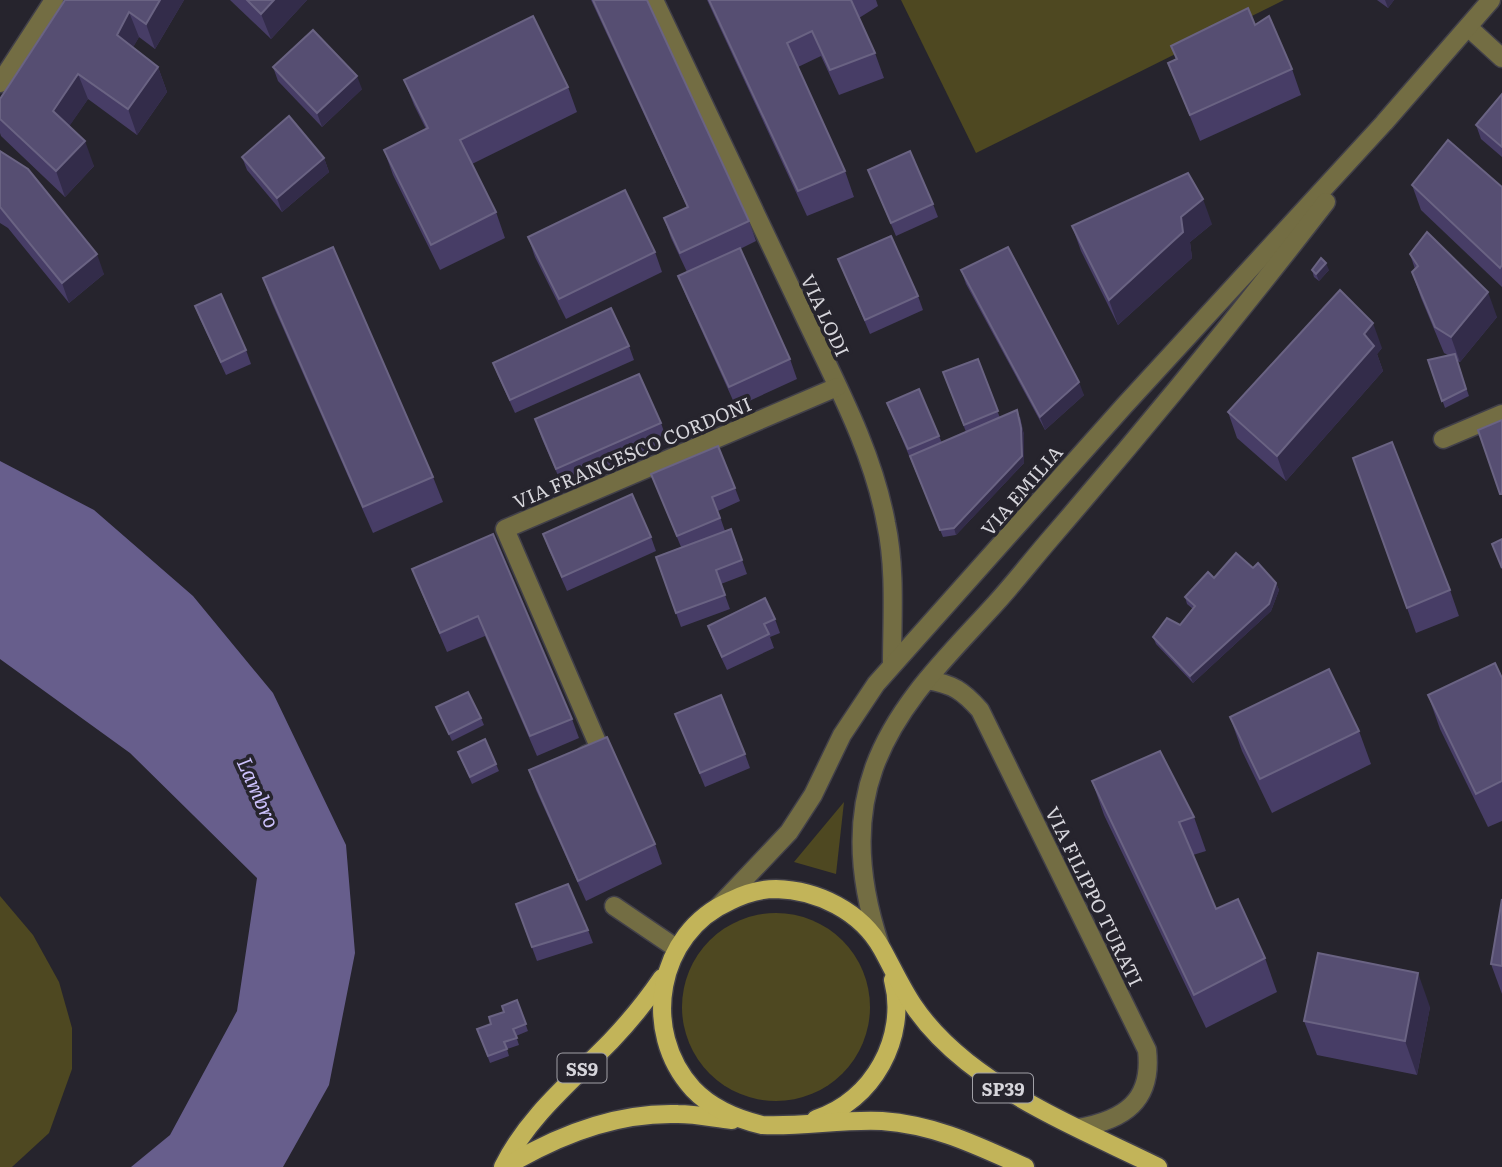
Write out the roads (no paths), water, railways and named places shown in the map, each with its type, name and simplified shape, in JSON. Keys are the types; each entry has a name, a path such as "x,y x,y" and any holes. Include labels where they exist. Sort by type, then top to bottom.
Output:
{"main road":[{"name":"SP39","path":"1025,1167 949,1133 927,1127 879,1121 762,1125 717,1109 693,1089 675,1064 664,1035 661,1004 666,973 676,948 688,932 719,906 745,894 774,889 802,891 829,900 853,915 884,954 927,1025 965,1060 1019,1097 1158,1167"},
{"name":"SP39","path":"796,1125 830,1114 860,1094 882,1066 895,1032 897,996 884,954"},
{"name":"SS9","path":"504,1167 511,1150 527,1128 565,1085 639,1011 666,973"},
{"name":"SS9","path":"504,1167 565,1136 628,1118 678,1114 746,1121"}],"street":[{"path":"0,83 54,0"},
{"name":"VIA LODI","path":"654,0 863,447 887,523 893,586 891,665"},
{"name":"VIA EMILIA","path":"719,906 789,832 813,795 853,716 891,665 924,632 1124,406 1384,123 1491,0"},
{"path":"1468,27 1502,58"},
{"name":"VIA EMILIA","path":"884,954 866,900 863,880 862,847 866,796 886,741 908,704 1169,400 1264,282 1384,123"},
{"name":"VIA FRANCESCO CORDONI","path":"564,765 600,749 505,530 837,387"},
{"path":"1443,439 1502,414"},
{"name":"VIA FILIPPO TURATI","path":"927,680 948,683 967,695 980,710 1147,1050 1149,1066 1144,1087 1132,1106 1104,1124 1078,1128"},
{"path":"614,906 676,948"}],"water":[{"name":"Lambro","path":"0,461 94,510 193,596 273,693 346,845 355,953 329,1085 283,1167 131,1167 170,1135 237,1011 257,878 130,753 0,659"}]}
